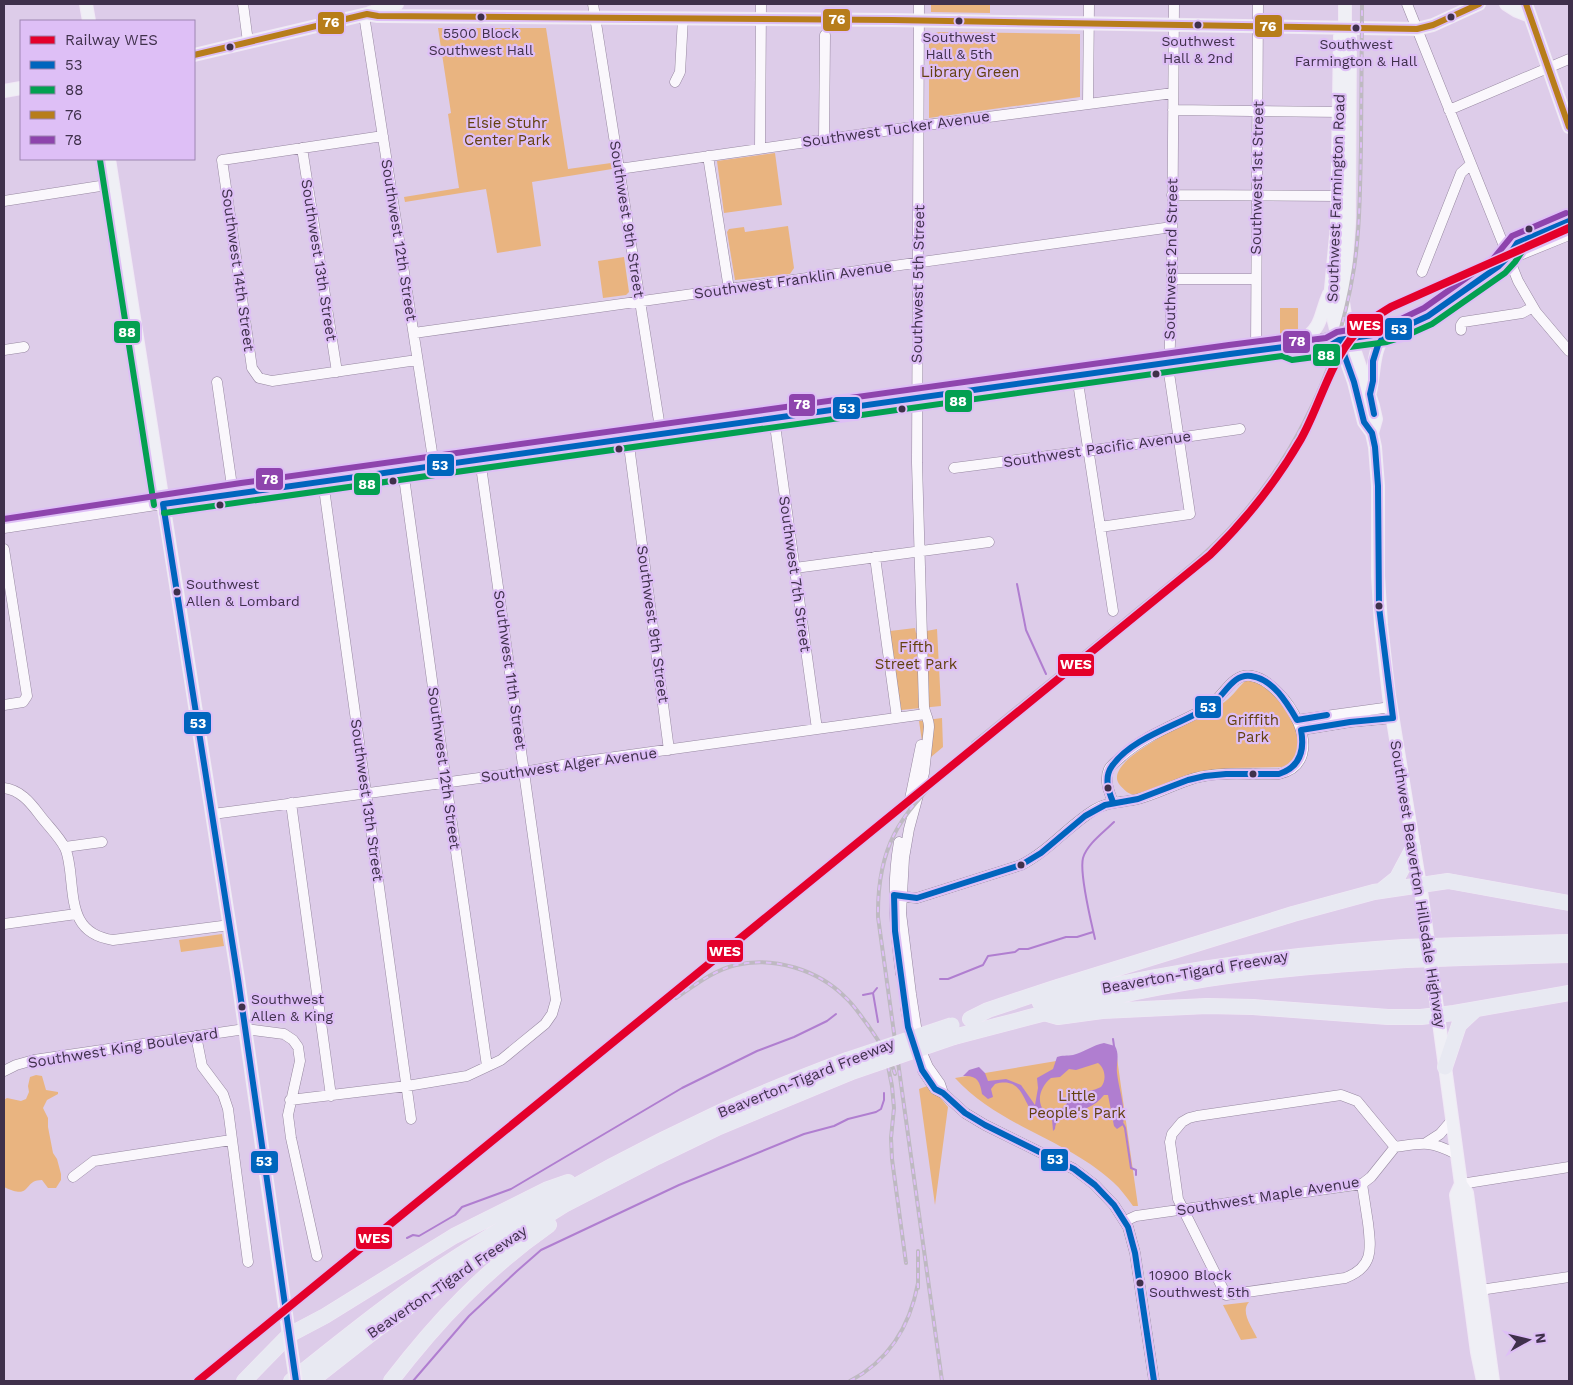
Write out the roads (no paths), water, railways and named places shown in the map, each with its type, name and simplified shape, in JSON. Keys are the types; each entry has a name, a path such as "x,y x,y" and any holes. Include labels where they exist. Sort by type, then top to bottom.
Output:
{"highway":[{"path":"1381,891 1397,878 1413,848"},
{"path":"970,1019 988,1010 1054,988 1354,896 1448,881 1569,903"},
{"name":"Beaverton-Tigard Freeway","path":"953,1031 970,1019 1085,991 1226,964 1312,954 1462,952 1569,942"},
{"name":"Beaverton-Tigard Freeway","path":"1462,952 1569,955"},
{"name":"Beaverton-Tigard Freeway","path":"291,1381 388,1304 455,1258 518,1219 653,1144 715,1114 780,1086 848,1066 953,1031 1093,1001 1182,983 1404,954"},
{"path":"1044,1013 1058,1017 1102,1011 1207,1006 1253,1007 1388,1017 1421,1017 1438,1016 1569,993"},
{"path":"1445,1067 1459,1025 1476,1009"},
{"name":"Beaverton-Tigard Freeway","path":"311,1381 376,1330 462,1269 564,1205 719,1127 848,1066"},
{"path":"244,1381 289,1335 325,1316 447,1240 548,1189 577,1179 593,1177"},
{"path":"391,1381 420,1344 473,1286 531,1238 569,1211 580,1198"}],"main road":[{"path":"86,4 89,20"},
{"path":"426,4 432,16"},
{"name":"Southwest Farmington Road","path":"1345,4 1345,27 1340,36 1349,223 1343,302 1346,321 1345,339"},
{"path":"366,15 919,20 1417,29 1433,25 1479,4"},
{"path":"1506,4 1518,11 1528,10 1569,127"},
{"path":"195,55 366,15 391,5"},
{"path":"4,91 20,88"},
{"name":"Southwest Farmington Road","path":"1344,112 1337,242 1331,289 1333,316 1345,339"},
{"path":"109,160 230,925 296,1381"},
{"path":"1302,341 1312,334 1319,324 1331,289"},
{"path":"1370,394 1375,353 1386,333"},
{"name":"Southwest Beaverton Hillsdale Highway","path":"1345,339 1370,394 1376,419 1372,433 1378,486 1379,607 1392,712 1420,885 1445,1067 1460,1184 1456,1195 1477,1352 1484,1381"},
{"name":"Southwest Beaverton Hillsdale Highway","path":"1345,339 1364,422 1372,433"},
{"name":"Southwest Beaverton Hillsdale Highway","path":"1460,1184 1467,1193 1493,1381"},
{"path":"1468,1280 1480,1290"}],"street":[{"path":"243,4 248,42"},
{"name":"Southwest 9th Street","path":"593,4 661,434"},
{"path":"760,148 761,4"},
{"name":"Southwest 5th Street","path":"919,4 917,398 925,714 929,720 926,760 907,837 897,896 895,932 911,1038 922,1070 935,1089 943,1093 958,1108 974,1119 1082,1174 1107,1197 1125,1221 1131,1235 1135,1253 1154,1381"},
{"path":"1088,4 1088,104"},
{"name":"Southwest 2nd Street","path":"1100,527 1190,514 1169,373 1172,279 1174,4"},
{"name":"Southwest 1st Street","path":"1256,351 1258,4"},
{"path":"1407,4 1518,281 1533,307 1569,350"},
{"name":"Southwest 12th Street","path":"366,15 434,465"},
{"path":"675,82 681,69 683,18"},
{"path":"824,139 825,35"},
{"path":"1449,110 1569,59"},
{"name":"Southwest Tucker Avenue","path":"619,169 1013,113 1173,93"},
{"path":"1173,110 1344,112"},
{"path":"302,148 383,136"},
{"name":"Southwest 14th Street","path":"302,148 222,160 252,368 259,378 272,381 337,372"},
{"name":"Southwest 13th Street","path":"302,148 337,372"},
{"path":"708,156 729,290"},
{"path":"1422,272 1461,173 1470,165"},
{"path":"4,201 113,184"},
{"path":"1172,195 1338,196"},
{"path":"4,528 434,465 1284,347 1291,343 1302,341 1328,338 1345,339 1386,333 1421,320 1499,266 1508,257 1516,243 1569,221"},
{"name":"Southwest Franklin Avenue","path":"414,333 1172,227"},
{"path":"1508,257 1520,255 1569,235"},
{"path":"1172,279 1256,279"},
{"path":"1461,330 1463,322 1522,313 1533,307"},
{"path":"1284,347 1292,351 1329,346 1345,339"},
{"path":"4,350 24,348"},
{"path":"337,372 418,360"},
{"path":"1077,376 1112,611"},
{"path":"217,382 233,494"},
{"name":"Southwest 7th Street","path":"774,418 817,729"},
{"name":"Southwest Pacific Avenue","path":"954,468 1240,429"},
{"name":"Southwest 9th Street","path":"628,438 669,750"},
{"name":"Southwest 11th Street","path":"480,459 556,1000 552,1014 545,1024 501,1060 487,1066"},
{"name":"Southwest 12th Street","path":"403,470 487,1066"},
{"name":"Southwest 13th Street","path":"323,481 411,1119"},
{"path":"795,568 989,542"},
{"path":"4,549 27,696 23,702 4,705"},
{"path":"875,557 898,718"},
{"path":"897,896 917,898 1021,865 1037,857 1093,810 1113,802 1141,799 1183,782 1201,777 1279,774 1287,772 1298,763 1303,752 1302,730 1287,703 1271,687 1257,677 1241,676 1209,706 1146,738 1113,764 1107,779 1109,794 1113,802"},
{"path":"1296,720 1392,712"},
{"path":"1302,730 1350,722 1392,712"},
{"name":"Southwest Alger Avenue","path":"212,814 524,772 579,762 925,714"},
{"path":"4,788 14,790 30,802 65,847 76,914 87,930 113,940 230,925"},
{"path":"290,803 331,1096"},
{"path":"65,847 102,842"},
{"path":"4,924 76,914"},
{"name":"Southwest King Boulevard","path":"4,1071 16,1065 34,1060 245,1029 284,1034 293,1040 298,1047 300,1061 288,1115 291,1138 317,1256"},
{"path":"196,1036 202,1066 219,1088 226,1101 248,1262"},
{"path":"290,1100 407,1086 466,1076 487,1066"},
{"path":"1362,1184 1370,1250 1366,1264 1357,1273 1345,1278 1226,1295 1178,1199 1170,1142 1175,1129 1189,1118 1341,1095 1357,1101 1394,1147 1426,1142 1440,1134 1452,1120"},
{"path":"73,1178 94,1160 231,1140"},
{"path":"1426,1142 1441,1146 1456,1154"},
{"name":"Southwest Maple Avenue","path":"1125,1221 1136,1216 1362,1184 1371,1177 1394,1147"},
{"path":"1460,1184 1569,1168"},
{"path":"1480,1290 1569,1277"}],"waterway":[{"path":"1017,584 1026,630 1046,674"},
{"path":"1095,939 1084,886 1083,858 1092,843 1114,822"},
{"path":"940,979 948,979 983,965 988,956 1015,952 1019,949 1028,949 1066,937 1077,937 1093,932"},
{"path":"863,995 873,993 877,988"},
{"path":"873,993 878,1022"},
{"path":"407,1238 413,1235 419,1236 455,1215 462,1207 511,1189 682,1088 757,1051 794,1037 827,1021 836,1014"},
{"path":"1113,1039 1114,1046"},
{"path":"413,1381 469,1316 541,1250 679,1185 804,1134 876,1112 881,1109 884,1093"},
{"path":"1123,1124 1131,1168 1136,1170 1136,1175"}],"railway":[{"path":"973,743 1206,552 1235,523 1261,491 1284,458 1304,422 1321,386 1335,347 1346,308 1354,268 1360,192 1362,4"},
{"path":"942,1381 878,917 882,871 894,834 904,817 917,801 949,769"},
{"path":"676,998 712,974 728,967 765,962 795,968 822,979 848,1000 879,1042 890,1060 895,1074"},
{"path":"888,1066 894,1108 891,1138 892,1159 906,1263"},
{"path":"918,1251 918,1288"},
{"path":"850,1381 876,1363 896,1340 910,1314 918,1283"}],"rail line":[{"name":"WES","path":"198,1381 1210,555 1236,528 1271,485 1308,426 1338,358 1363,326 1391,307 1569,228"}],"place":[{"name":"5500 Block Southwest Hall","path":"481,17"},
{"name":"Southwest Hall & 5th","path":"959,21"},
{"name":"Southwest Hall & 2nd","path":"1198,25"},
{"name":"Southwest Farmington & Hall","path":"1356,28"},
{"name":"Southwest Allen & Lombard","path":"177,592"},
{"name":"Southwest Allen & King","path":"242,1007"},
{"name":"10900 Block Southwest 5th","path":"1140,1283"}],"park label":[{"name":"Library Green","path":"970,72"},
{"name":"Elsie Stuhr Center Park","path":"507,132"},
{"name":"Fifth Street Park","path":"916,656"},
{"name":"Griffith Park","path":"1253,728"},
{"name":"Little People's Park","path":"1077,1104"}]}
